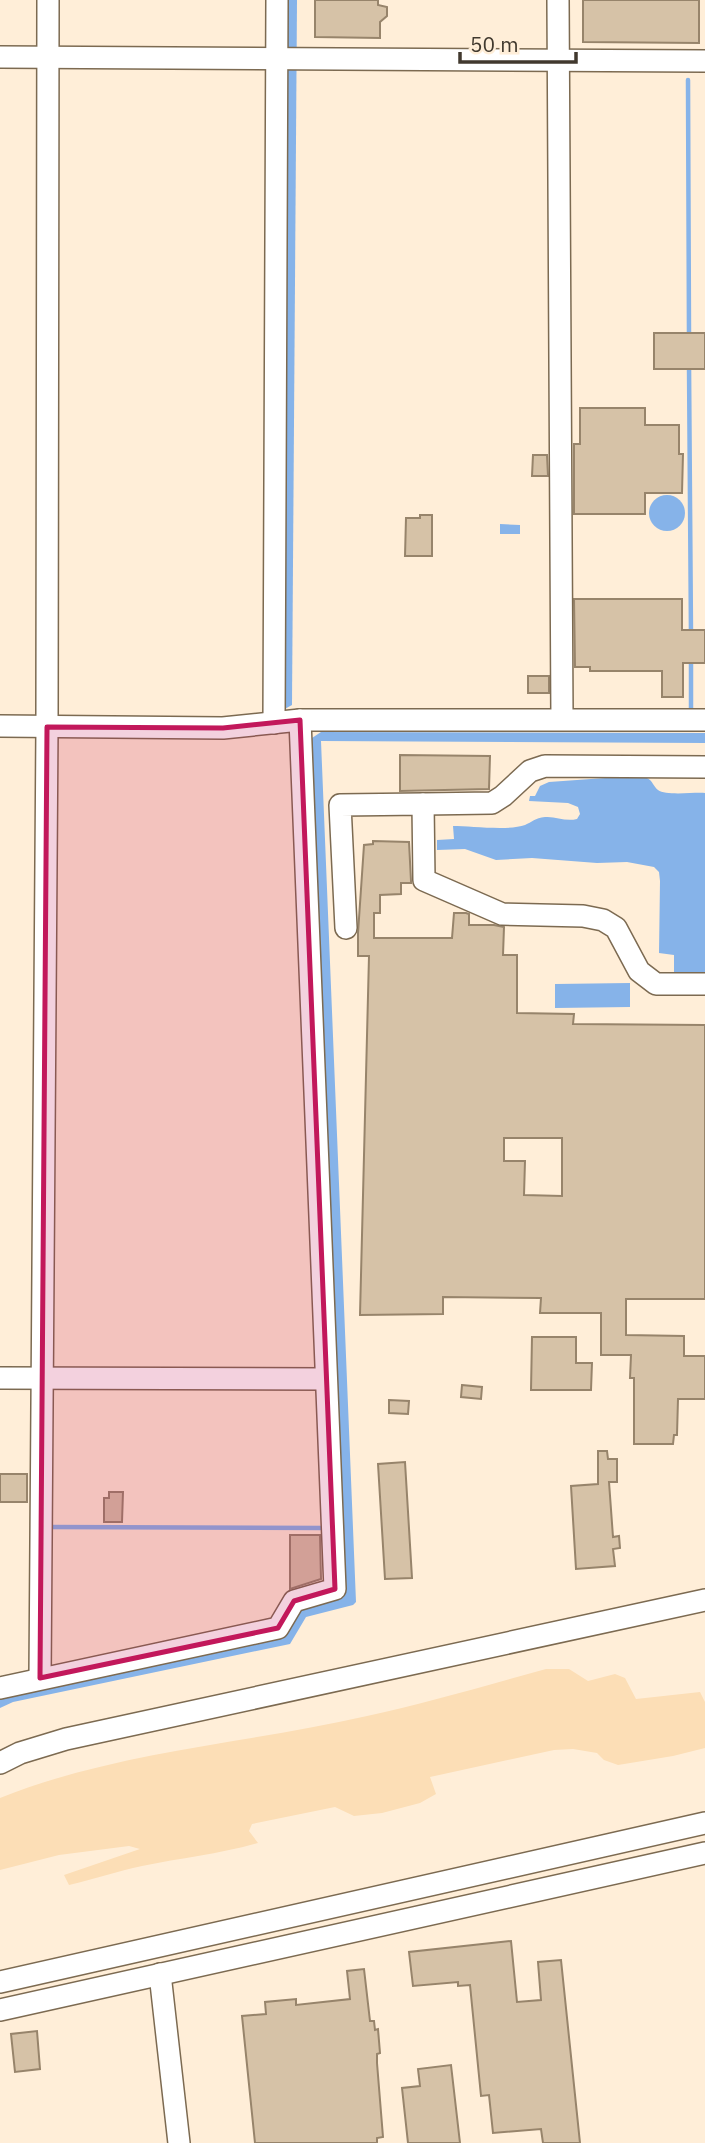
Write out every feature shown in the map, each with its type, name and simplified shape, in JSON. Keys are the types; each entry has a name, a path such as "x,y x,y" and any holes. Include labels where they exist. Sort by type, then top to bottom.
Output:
{"street":[{"path":"40,1678 47,727 48,0"},
{"path":"274,723 277,0"},
{"path":"558,0 562,719"},
{"path":"0,57 705,61"},
{"path":"0,726 223,728 300,720 705,720"},
{"path":"0,1688 278,1628 294,1601 335,1589 300,720"},
{"path":"346,928 340,805 492,803 530,771 545,766 705,767"},
{"path":"423,804 424,880 502,915 583,916 603,920 616,928 639,971 656,984 705,984"},
{"path":"0,1378 326,1379"},
{"path":"0,1763 20,1753 66,1739 705,1600"},
{"path":"0,1982 705,1823"},
{"path":"0,2010 705,1853"},
{"path":"160,1974 179,2143"}],"highlighted area":[{"path":"300,720 335,1589 294,1601 278,1628 40,1678 47,727 223,728"}],"shaded area":[{"path":"546,1669 569,1669 588,1681 615,1674 625,1678 636,1699 700,1692 705,1702 705,1748 618,1765 604,1760 597,1753 573,1749 554,1750 430,1777 436,1794 420,1803 382,1813 354,1816 335,1807 252,1824 249,1831 258,1843 142,1866 69,1885 64,1875 140,1849 129,1846 59,1855 0,1870 0,1798 90,1769 367,1716"}],"water":[{"path":"286,0 297,0 292,705 281,711"},
{"path":"667,495 679,501 685,513 679,525 667,531 655,525 649,513 655,501"},
{"path":"500,524 520,525 520,534 500,534"},
{"path":"321,732 705,733 705,743 321,741 356,1602 306,1617 290,1644 13,1702 0,1708 0,1697 284,1633 301,1607 343,1595 309,740"},
{"path":"619,777 647,778 658,790 667,793 705,793 705,974 674,974 674,955 659,953 660,881 659,872 654,867 627,862 597,863 532,858 496,860 465,849 437,850 437,840 454,839 453,826 509,828 545,817 577,819 580,814 578,807 568,803 529,801 530,796 535,796 540,786 549,782"},
{"path":"630,983 630,1007 555,1008 555,984"}],"building":[{"path":"315,0 378,0 378,5 387,7 387,16 380,22 380,38 315,37"},
{"path":"583,0 699,0 699,43 583,42"},
{"path":"654,333 705,333 705,369 654,369"},
{"path":"580,408 645,408 645,425 679,425 679,454 683,454 682,493 645,493 645,514 574,514 574,444 580,444"},
{"path":"533,455 547,455 548,476 532,476"},
{"path":"420,515 432,515 432,556 405,556 406,518 420,518"},
{"path":"574,599 682,599 682,630 705,630 705,663 683,663 683,697 662,697 662,671 590,671 590,667 575,667"},
{"path":"528,676 549,676 549,693 528,693"},
{"path":"400,755 490,756 489,789 400,791"},
{"path":"373,841 409,842 411,881 401,883 401,894 380,895 380,913 374,913 374,938 452,938 454,913 466,913 469,914 469,925 504,927 503,955 517,955 517,1013 574,1014 573,1024 705,1025 705,1299 626,1299 626,1335 684,1336 684,1356 705,1356 705,1399 678,1399 677,1435 674,1435 673,1444 634,1444 634,1378 630,1378 631,1355 601,1355 601,1313 540,1313 541,1298 443,1297 443,1314 360,1315 369,956 358,956 358,933 364,845 373,844","holes":["504,1138 562,1138 562,1196 524,1195 525,1161 504,1161"]},
{"path":"532,1337 576,1337 576,1363 592,1363 591,1390 531,1390"},
{"path":"462,1385 482,1387 481,1399 461,1397"},
{"path":"389,1400 409,1401 408,1414 389,1413"},
{"path":"598,1451 607,1451 608,1459 617,1459 617,1482 609,1482 613,1537 619,1536 620,1548 613,1549 615,1566 576,1569 571,1486 598,1484"},
{"path":"405,1462 412,1578 385,1579 378,1464"},
{"path":"0,1474 27,1474 27,1502 0,1502"},
{"path":"109,1492 123,1492 122,1522 104,1522 104,1498 109,1498"},
{"path":"290,1535 320,1535 321,1579 290,1589"},
{"path":"511,1941 517,2002 541,2000 538,1962 561,1960 580,2143 543,2143 541,2129 493,2133 489,2095 481,2096 470,1985 458,1986 458,1982 413,1986 409,1952"},
{"path":"364,1969 370,2021 374,2021 375,2030 378,2029 380,2053 377,2054 377,2063 383,2137 377,2138 377,2143 255,2143 242,2016 266,2014 265,2002 296,1999 296,2005 350,1999 347,1971"},
{"path":"37,2031 40,2069 15,2072 11,2034"},
{"path":"451,2065 460,2143 408,2143 402,2088 420,2086 418,2069"}],"waterway":[{"path":"688,80 689,338"},
{"path":"689,364 691,636"},
{"path":"691,658 691,710"},
{"path":"49,1527 325,1528"}]}
